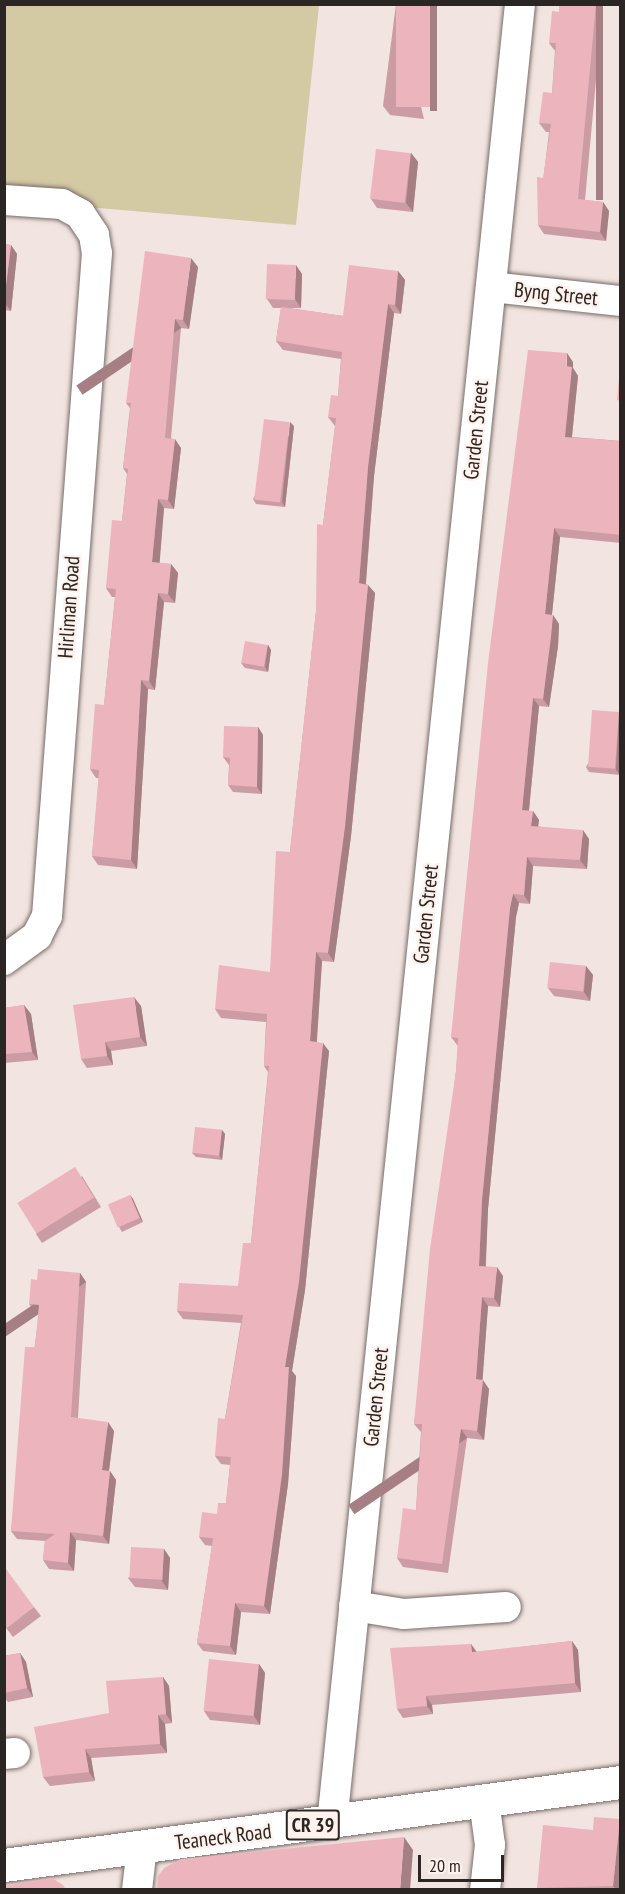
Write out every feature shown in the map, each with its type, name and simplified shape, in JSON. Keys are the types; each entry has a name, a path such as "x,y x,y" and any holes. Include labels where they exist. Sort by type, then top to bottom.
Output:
{"main road":[{"name":"Teaneck Road","path":"4,1865 332,1823 621,1782"}],"street":[{"name":"Garden Street","path":"332,1823 520,4"},
{"name":"Hirliman Road","path":"4,200 62,204 80,214 94,235 47,916 37,936 4,960"},
{"name":"Byng Street","path":"491,287 621,301"},
{"path":"354,1606 404,1614 506,1607"},
{"path":"484,1802 490,1845 485,1890"},
{"path":"137,1890 142,1847"}],"shaded area":[{"path":"4,5 319,5 296,225 5,200"}],"building":[{"path":"396,4 430,4 430,107 396,107"},
{"path":"559,4 596,4 578,199 603,202 600,232 538,225 537,177 543,178 551,124 539,123 543,92 552,93 556,43 549,43 552,11 559,12"},
{"path":"376,149 411,153 405,203 370,199"},
{"path":"4,244 11,245 4,302"},
{"path":"145,251 191,258 183,320 175,319 165,438 175,439 168,500 158,499 152,562 171,564 168,594 158,593 149,681 141,680 131,860 92,856 99,770 90,769 95,704 104,705 116,589 106,588 112,520 122,521 128,469 123,468 131,403 126,403"},
{"path":"267,264 296,265 295,300 266,299"},
{"path":"349,265 398,271 395,305 388,304 368,467 359,583 368,585 345,827 328,953 316,952 310,1041 323,1043 299,1282 285,1367 289,1367 282,1475 264,1606 235,1603 230,1646 197,1643 213,1538 199,1537 202,1512 217,1514 218,1503 226,1503 231,1457 215,1456 218,1418 225,1419 243,1315 177,1311 179,1283 238,1286 243,1243 251,1243 269,1066 264,1066 267,1014 215,1009 219,965 270,972 276,851 290,852 316,611 317,524 323,525 336,418 328,417 331,395 338,396 342,352 276,341 281,307 343,316"},
{"path":"528,350 567,353 566,366 572,367 565,437 621,441 621,535 554,528 545,614 553,615 551,637 543,699 533,698 522,810 533,811 531,826 583,830 580,860 527,857 524,895 513,894 510,908 482,1200 479,1266 497,1267 494,1298 482,1297 476,1379 483,1380 477,1431 461,1429 442,1564 397,1558 403,1508 416,1510 422,1424 414,1424 430,1249 456,1071 458,1038 451,1037 488,663"},
{"path":"621,367 621,401 617,400"},
{"path":"264,419 290,422 280,503 254,499"},
{"path":"245,641 268,645 264,667 241,663"},
{"path":"592,710 619,712 615,769 588,767"},
{"path":"224,726 258,727 257,787 228,785 230,758 223,757"},
{"path":"550,962 586,966 583,992 547,988"},
{"path":"134,997 140,1037 105,1042 107,1056 81,1059 73,1005"},
{"path":"24,1005 32,1052 4,1054 4,1008"},
{"path":"195,1127 222,1130 219,1156 192,1153"},
{"path":"75,1167 94,1198 36,1234 17,1203"},
{"path":"130,1195 140,1218 118,1227 108,1204"},
{"path":"38,1269 80,1273 71,1417 108,1422 102,1470 110,1471 103,1536 70,1532 68,1563 43,1560 45,1541 55,1534 11,1531 25,1347 35,1347 39,1305 29,1304 31,1279 37,1280"},
{"path":"131,1547 164,1549 162,1580 129,1578"},
{"path":"6,1569 34,1607 7,1628 4,1624 4,1570"},
{"path":"572,1641 575,1683 426,1696 427,1706 397,1709 390,1648 471,1644 472,1652"},
{"path":"20,1653 27,1688 4,1693 4,1656"},
{"path":"209,1659 259,1664 253,1716 204,1711"},
{"path":"163,1677 166,1714 158,1715 160,1744 85,1749 89,1772 43,1777 34,1727 109,1713 106,1681"},
{"path":"594,1817 620,1819 613,1886 537,1888 543,1825 593,1830"},
{"path":"404,1837 400,1890 157,1890 158,1876 164,1868 181,1859"},
{"path":"52,1878 63,1885 66,1890 4,1890 4,1886"}]}
